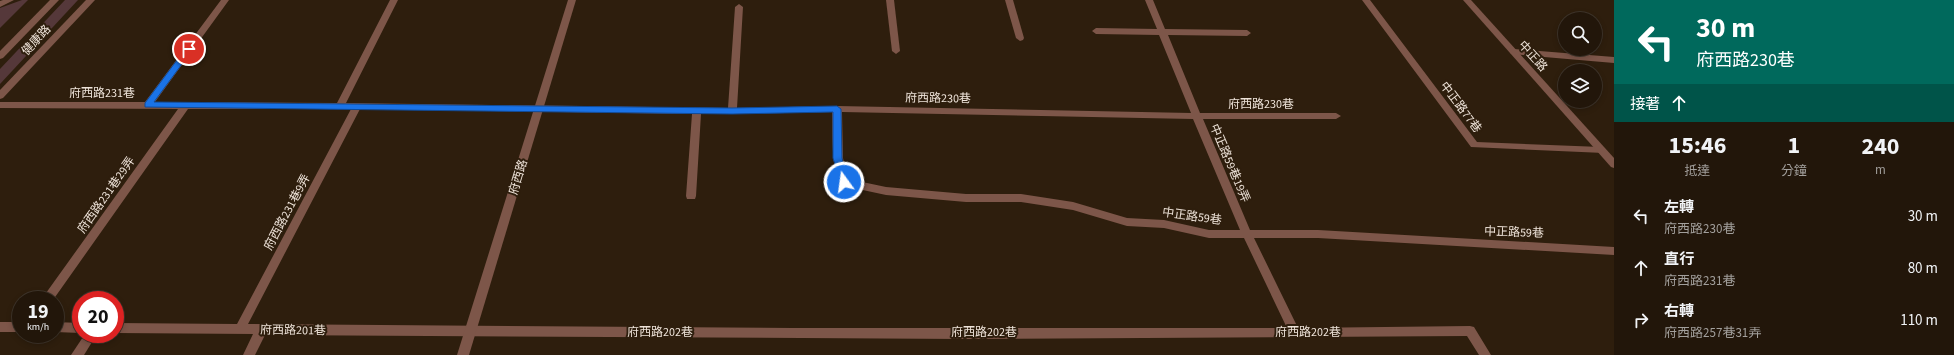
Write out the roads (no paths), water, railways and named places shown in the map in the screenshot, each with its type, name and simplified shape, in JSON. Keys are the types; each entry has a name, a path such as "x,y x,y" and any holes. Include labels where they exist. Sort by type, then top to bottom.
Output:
{"street":[{"path":"0,4 10,0"},
{"name":"健康路","path":"0,56 55,0"},
{"name":"健康路","path":"0,96 90,0"},
{"path":"148,105 225,0"},
{"path":"340,106 394,0"},
{"name":"府西路","path":"463,355 572,0"},
{"path":"890,0 896,51"},
{"path":"1009,0 1020,38"},
{"name":"中正路59巷19弄","path":"1149,0 1235,209 1295,333"},
{"name":"中正路77巷","path":"1366,0 1474,145 1601,151"},
{"name":"中正路","path":"1467,0 1614,164"},
{"path":"732,111 739,7"},
{"path":"1096,32 1161,31 1247,33"},
{"path":"1514,52 1614,60"},
{"name":"府西路231巷","path":"0,105 539,108"},
{"name":"府西路231巷29弄","path":"53,291 186,105"},
{"name":"府西路231巷9弄","path":"240,329 357,106"},
{"name":"府西路230巷","path":"539,108 732,111 837,109 1196,116 1336,116"},
{"name":"中正路59巷","path":"837,109 838,158 844,182 893,192 966,198 1021,198 1073,206 1127,222 1164,224 1209,234 1318,234 1614,251"},
{"path":"691,196 697,110"},
{"path":"0,327 12,327"},
{"name":"府西路201巷","path":"124,328 470,332"},
{"path":"248,355 262,329"},
{"name":"府西路202巷","path":"470,332 1295,333 1470,331 1485,355"},
{"path":"77,355 85,343"}]}
